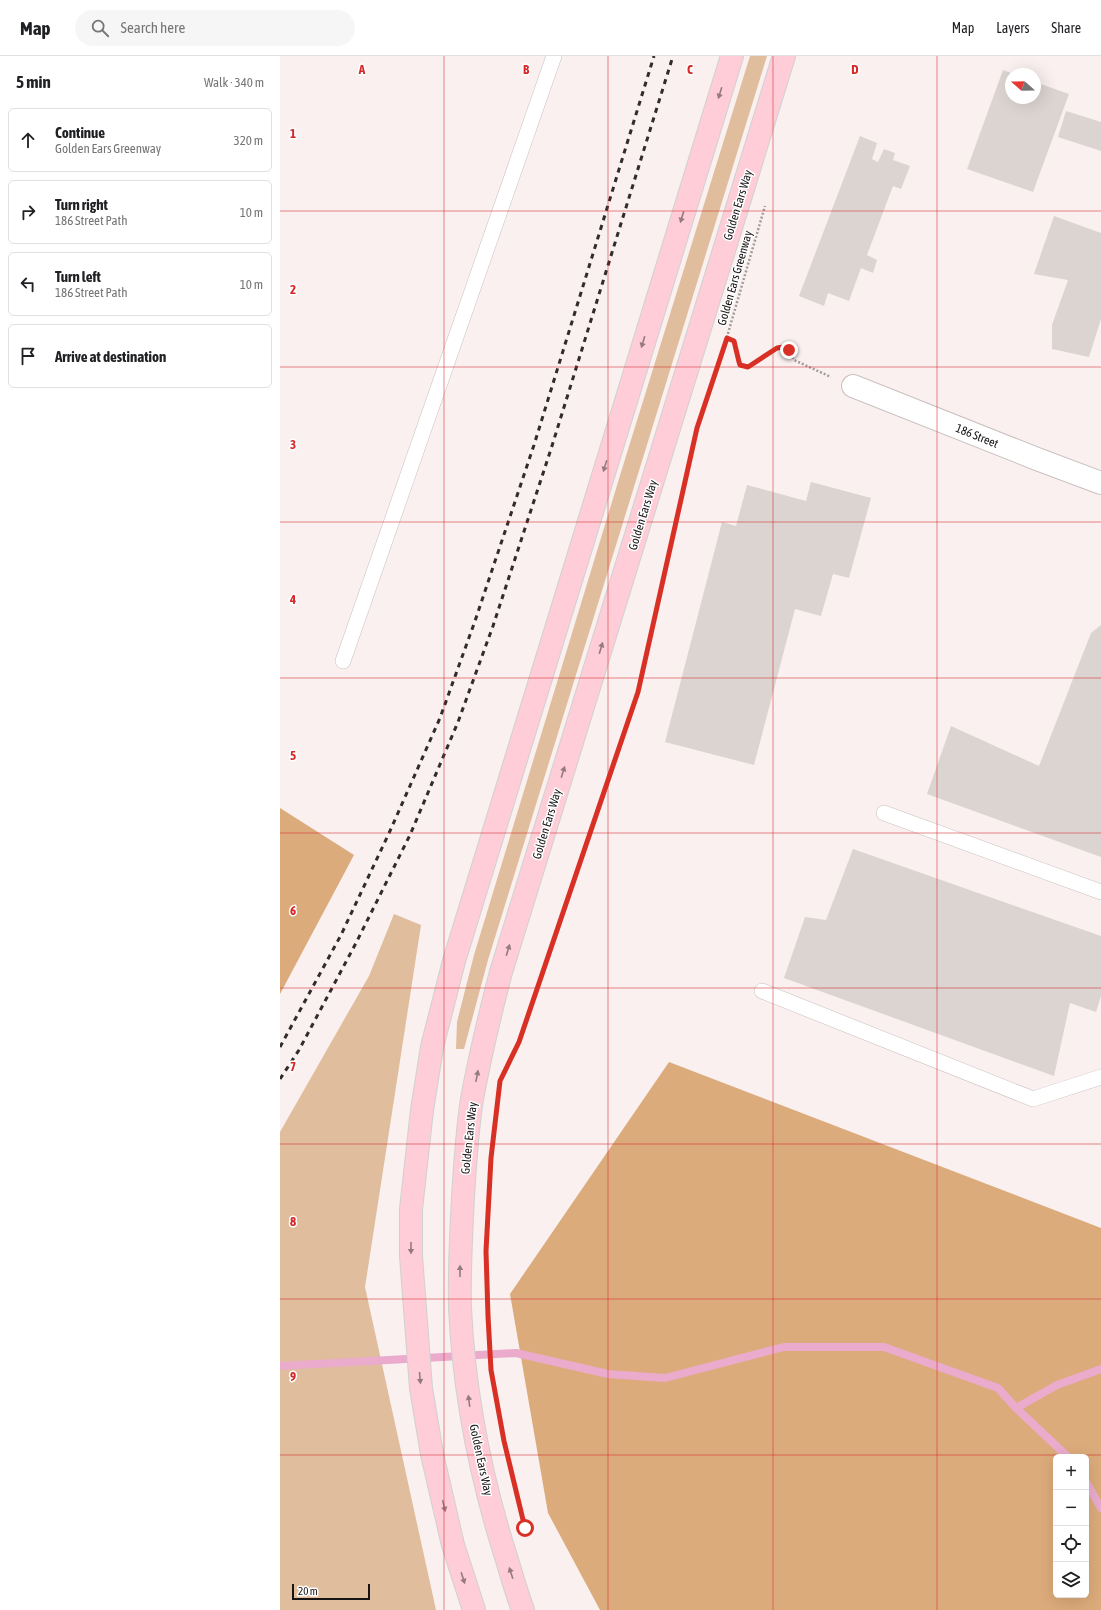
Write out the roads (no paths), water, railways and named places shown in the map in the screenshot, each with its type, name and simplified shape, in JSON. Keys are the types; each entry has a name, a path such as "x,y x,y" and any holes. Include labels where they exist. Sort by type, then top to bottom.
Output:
{"main road":[{"path":"474,1610 453,1545 432,1454 421,1388 411,1256 411,1209 422,1110 431,1054 454,961 732,56"},
{"name":"Golden Ears Way","path":"523,1610 499,1535 483,1478 471,1411 465,1365 460,1308 460,1247 466,1156 472,1101 486,1031 501,972 784,56"}],"street":[{"name":"186 Street","path":"853,386 1101,483"}],"lane":[{"path":"343,661 554,56"},
{"path":"884,813 1101,892"},
{"path":"762,991 1033,1099 1101,1077"}],"waterway":[{"path":"280,1366 516,1353 608,1374 665,1378 784,1347 884,1347 998,1388 1016,1408 1065,1454"},
{"path":"1016,1408 1057,1385 1101,1369"},
{"path":"1089,1487 1101,1508"}],"railway":[{"path":"280,1047 341,935 390,831 440,718 475,621 534,445 654,56"},
{"path":"280,1079 299,1050 356,943 410,835 458,722 493,626 551,449 673,56"}]}
